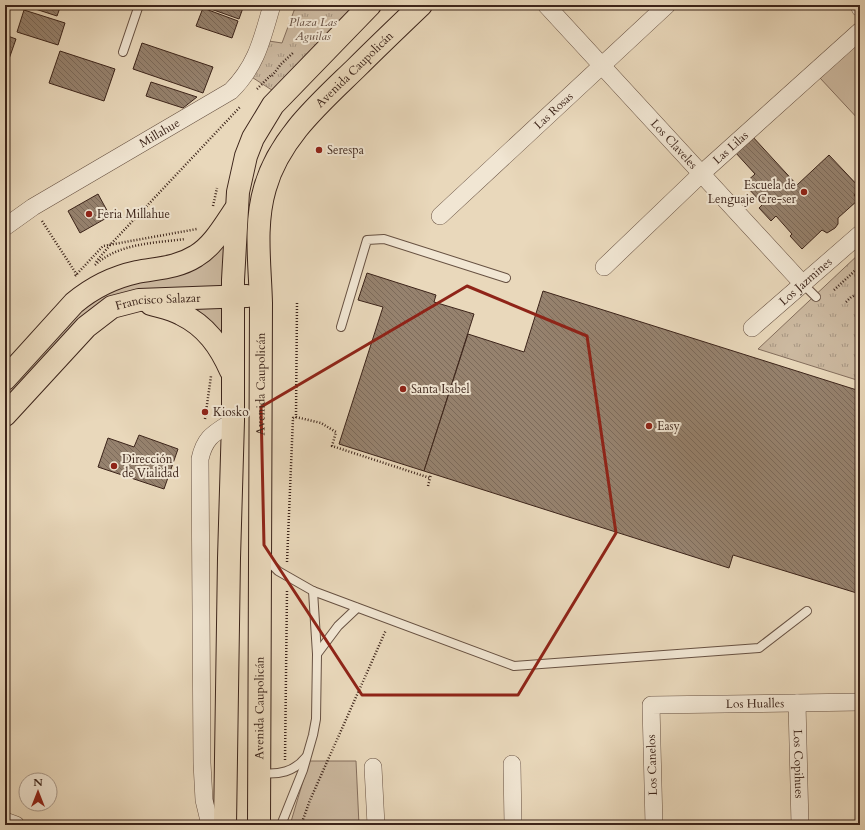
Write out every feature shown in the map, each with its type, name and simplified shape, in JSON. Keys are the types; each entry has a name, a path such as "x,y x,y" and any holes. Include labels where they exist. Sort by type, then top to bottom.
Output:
{"main road":[{"path":"225,825 229,558 234,376 233,296 236,210 246,156 253,138 273,105 370,5"},
{"name":"Avenida Caupolicán","path":"260,825 260,296 258,226 260,207 265,188 278,154 300,125 421,5"},
{"path":"5,379 74,303 84,295 122,276 168,268 197,256 213,241 236,210"},
{"name":"Francisco Salazar","path":"5,415 86,327 112,307 139,300 260,296"},
{"path":"139,300 180,313 196,322 222,350 234,376"},
{"path":"227,730 236,752 243,761 260,773"}],"street":[{"name":"Millahue","path":"5,227 20,211 231,91 249,71 256,58 272,5"},
{"name":"Los Claveles","path":"546,5 802,283"},
{"name":"Las Rosas","path":"440,216 667,5"},
{"name":"Las Lilas","path":"604,267 701,174 860,30"},
{"name":"Los Jazmines","path":"752,328 860,234"},
{"path":"210,825 204,800 202,763 200,459 203,446 209,437 233,421"},
{"name":"Los Hualles","path":"651,705 860,702"},
{"name":"Los Copihues","path":"797,703 800,825"},
{"name":"Los Canelos","path":"651,705 654,825"},
{"path":"512,764 513,825"},
{"path":"373,767 376,825"},
{"path":"5,821 16,825"}],"lane":[{"path":"123,52 139,5"},
{"path":"340,327 367,240 384,239 506,278"},
{"path":"802,283 816,297"},
{"path":"260,530 265,552 270,563 287,577 313,591 514,666 759,648 807,610"},
{"path":"281,825 309,751 316,719 317,654 313,591"},
{"path":"317,654 338,626 357,608"},
{"path":"260,773 270,774 284,772 300,764 309,751"}],"path":[{"path":"255,92 281,64"},
{"path":"91,268 110,245 244,103"},
{"path":"20,211 80,279"},
{"path":"834,290 860,266"},
{"path":"846,302 851,297 860,293"},
{"path":"296,417 297,303"},
{"path":"284,772 287,577 292,418 296,417 321,423 336,432 332,446 430,478"},
{"path":"428,486 432,474"},
{"path":"301,825 310,800 391,621"}],"highlighted area":[{"path":"467,286 587,336 616,533 518,695 362,695 264,545 261,407"}],"green space":[{"name":"Plaza Las Aguilas","path":"286,5 370,5 281,96 247,74 262,40 282,43 295,8"},
{"path":"857,44 860,52 860,121 820,78"},
{"path":"235,210 234,376 196,323 125,303 5,415 5,379 75,303 168,268"},
{"path":"860,253 860,381 758,349"},
{"path":"309,761 356,761 359,825 290,825"}],"building":[{"path":"23,5 61,5 57,16"},
{"path":"209,5 244,5 239,19 208,8"},
{"path":"203,8 238,21 232,38 196,26"},
{"path":"24,10 65,23 58,45 17,32"},
{"path":"5,35 16,39 9,59 5,58"},
{"path":"142,43 213,67 203,93 133,69"},
{"path":"60,51 115,69 104,101 49,83"},
{"path":"151,82 197,97 183,108 146,96"},
{"name":"Escuela de Lenguaje Cre-ser","path":"752,136 797,185 829,155 860,188 854,195 858,200 838,218 838,224 835,228 827,233 822,230 802,249 790,236 792,234 776,216 771,221 759,208 763,204 744,184 755,174 735,152"},
{"name":"Feria Millahue","path":"98,194 110,216 80,233 68,211"},
{"name":"Santa Isabel","path":"367,273 436,295 434,302 474,314 424,471 339,444 383,307 358,300"},
{"name":"Easy","path":"543,291 860,391 860,594 733,555 729,568 424,471 468,334 524,352"},
{"path":"139,435 178,449 164,489 98,467 108,438 134,447"}],"place":[{"name":"Serespa","path":"319,150"},
{"name":"Escuela de Lenguaje Cre-ser","path":"804,192"},
{"name":"Feria Millahue","path":"89,214"},
{"name":"Santa Isabel","path":"403,389"},
{"name":"Kiosko","path":"205,412"},
{"name":"Easy","path":"649,426"},
{"name":"Dirección de Vialidad","path":"114,466"}]}
